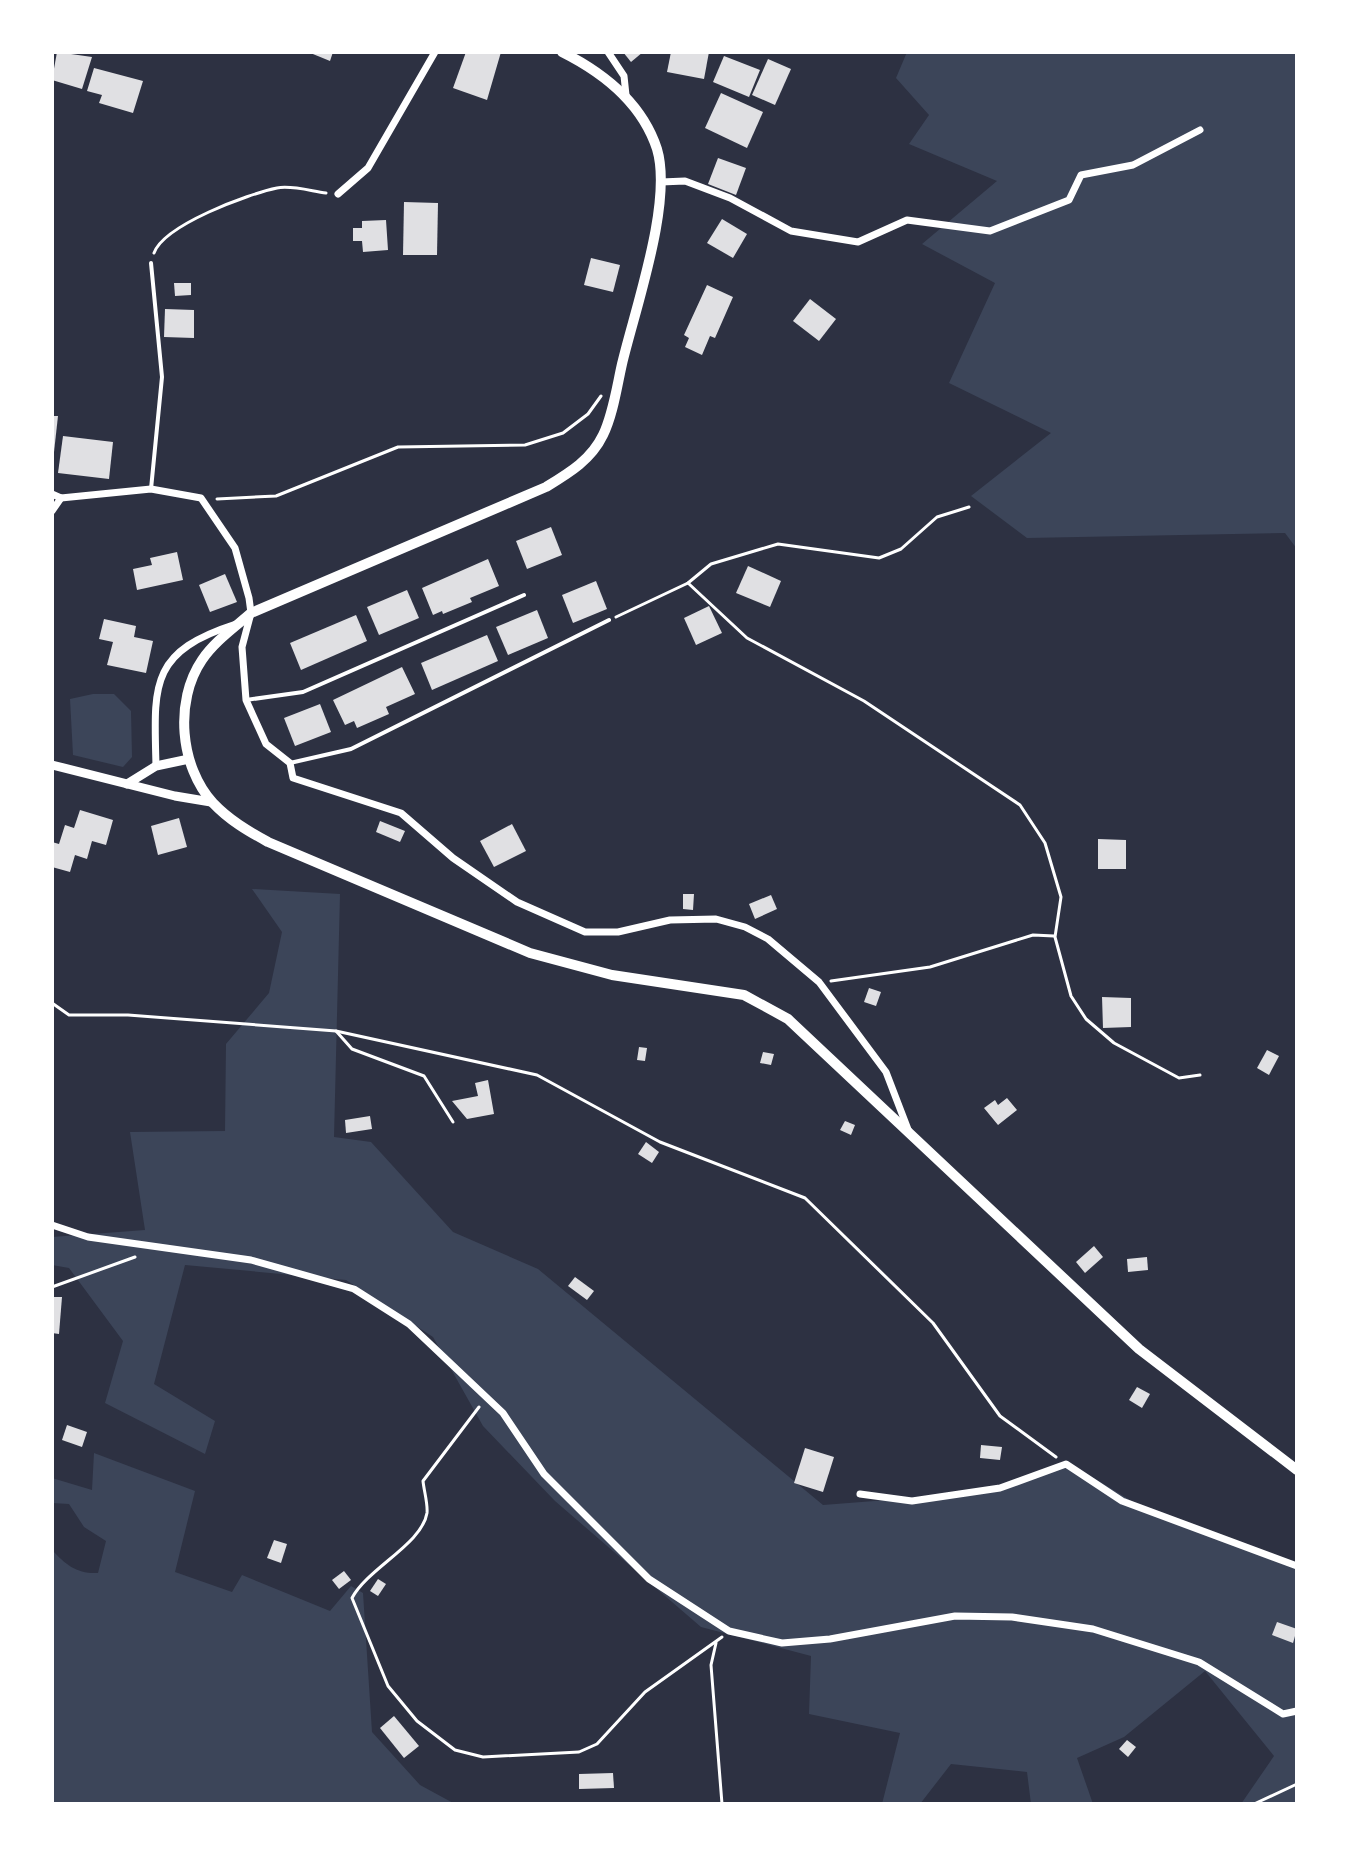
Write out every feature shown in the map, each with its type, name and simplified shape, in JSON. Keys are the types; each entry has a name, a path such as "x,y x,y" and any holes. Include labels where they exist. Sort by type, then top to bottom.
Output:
{"main road":[{"path":"562,52 626,95 642,115 657,150 661,182 649,255 604,435 579,467 546,487 251,613 217,642 193,676 184,718 189,759 211,802 238,825 268,842 530,953 612,975 744,995 788,1019 1139,1349 1297,1470"}],"street":[{"path":"338,194 368,168 435,52"},
{"path":"608,52 624,76 626,95"},
{"path":"661,182 685,181 730,198 791,231 858,242 907,220 990,231 1069,200 1081,175 1133,165 1200,130"},
{"path":"52,494 61,498 151,489 201,498 235,548 251,613 242,647 246,700 266,744 290,763 293,778 401,813 453,858 517,902 585,932 618,932 670,920 716,919 745,927 768,939 819,982 886,1072 910,1134"},
{"path":"52,511 61,498"},
{"path":"156,766 155,695 162,674 178,654 203,635 242,622"},
{"path":"127,784 156,766 189,759"},
{"path":"52,765 211,802"},
{"path":"52,1225 88,1237 251,1260 354,1289 409,1324 503,1413 544,1474 649,1579 729,1631 782,1643 830,1639 955,1616 1039,1621 1093,1629 1199,1662 1283,1714 1297,1711"},
{"path":"860,1494 912,1501 1000,1488 1066,1464 1122,1501 1297,1566"}],"lane":[{"path":"151,263 162,377 151,489"},
{"path":"246,700 303,692 524,595"},
{"path":"290,763 351,749 609,620"}],"path":[{"path":"151,263 157,245 186,222 279,187 338,194"},
{"path":"201,498 276,496 398,447 525,445 563,433 588,414 605,390"},
{"path":"609,620 688,583 711,564 778,544 879,558 901,549 937,517 969,507"},
{"path":"688,583 747,638 864,701 1020,805 1045,843 1061,897 1055,937 1071,996 1086,1019 1114,1043 1179,1078 1200,1075"},
{"path":"819,982 930,967 1033,935 1055,937"},
{"path":"52,1003 69,1015 128,1015 336,1031 537,1075 660,1142 805,1198 933,1323 1000,1416 1066,1464"},
{"path":"336,1031 352,1049 424,1076 453,1122"},
{"path":"52,1287 102,1266 163,1249"},
{"path":"486,1397 423,1481 427,1513 419,1532 360,1582 352,1598 388,1686 417,1721 455,1750 483,1757 579,1752 597,1744 645,1692 729,1631"},
{"path":"716,1643 711,1665 722,1804"},
{"path":"1254,1804 1297,1784"}],"shaded area":[{"path":"907,52 1297,52 1297,549 1285,533 1027,538 971,496 1051,433 949,383 995,283 922,244 997,181 909,144 929,115 896,78"},
{"path":"114,694 131,711 132,757 123,767 73,755 70,699"},
{"path":"252,889 340,894 334,1137 371,1142 453,1232 538,1269 823,1505 977,1493 1071,1464 1138,1505 1297,1565 1297,1804 1241,1804 1274,1756 1205,1671 1124,1737 1077,1758 1093,1804 1031,1804 1027,1772 951,1764 920,1804 882,1804 900,1733 809,1714 811,1656 701,1627 555,1501 483,1426 433,1337 346,1280 185,1265 154,1384 215,1421 205,1454 105,1403 123,1341 69,1268 52,1265 52,1237 145,1230 130,1132 225,1131 226,1044 269,993 282,932"},
{"path":"94,1453 195,1491 175,1572 232,1592 242,1575 330,1611 351,1586 363,1593 372,1732 420,1785 455,1804 52,1804 52,1550 72,1568 98,1573 106,1541 84,1527 69,1504 52,1503 52,1478 92,1490"}],"building":[{"path":"57,52 92,57 82,89 52,80"},
{"path":"308,52 333,52 330,61"},
{"path":"466,52 501,52 487,100 453,88"},
{"path":"623,52 643,52 631,62"},
{"path":"671,52 709,52 704,79 667,72"},
{"path":"724,56 760,70 749,97 713,82"},
{"path":"768,59 791,69 775,105 752,95"},
{"path":"94,68 143,81 133,113 99,103 102,95 87,91"},
{"path":"721,93 763,112 747,148 705,128"},
{"path":"718,158 746,168 736,195 708,184"},
{"path":"404,202 438,203 437,255 403,255"},
{"path":"722,219 747,234 733,258 707,243"},
{"path":"386,220 388,250 363,252 362,241 353,241 353,228 362,228 362,221"},
{"path":"591,258 620,265 613,292 584,285"},
{"path":"174,283 191,283 191,295 175,296"},
{"path":"707,285 733,297 715,338 710,336 702,355 685,347 689,338 684,335"},
{"path":"810,299 836,319 819,341 793,321"},
{"path":"165,309 194,310 194,338 164,337"},
{"path":"52,416 58,416 54,452 52,451"},
{"path":"63,436 113,442 109,479 58,473"},
{"path":"551,527 562,555 527,569 516,541"},
{"path":"177,552 183,580 137,590 133,569 152,565 150,558"},
{"path":"488,559 499,586 470,598 472,602 433,615 422,588"},
{"path":"748,566 781,581 770,607 736,593"},
{"path":"225,574 237,602 210,612 199,585"},
{"path":"596,581 607,609 573,623 562,595"},
{"path":"407,590 419,618 379,635 367,607"},
{"path":"709,606 722,633 696,645 684,618"},
{"path":"537,610 548,638 508,655 496,627"},
{"path":"356,615 367,641 301,670 290,643"},
{"path":"104,619 136,626 134,637 153,641 146,673 107,665 113,642 99,639"},
{"path":"487,635 498,661 432,690 421,663"},
{"path":"402,667 415,694 386,707 389,714 357,728 354,721 345,725 333,700"},
{"path":"320,704 331,732 295,746 284,718"},
{"path":"80,810 113,820 106,845 92,841 87,859 75,855 70,872 52,867 52,842 59,844 65,825 74,828"},
{"path":"179,818 187,847 158,855 151,826"},
{"path":"380,821 405,831 400,842 376,832"},
{"path":"512,824 526,851 494,867 480,841"},
{"path":"1098,839 1126,840 1126,869 1098,869"},
{"path":"683,894 694,894 693,910 683,909"},
{"path":"771,895 777,909 755,919 749,904"},
{"path":"869,988 881,992 876,1006 864,1002"},
{"path":"1102,997 1131,998 1131,1027 1103,1028"},
{"path":"639,1047 647,1048 645,1061 637,1060"},
{"path":"1267,1050 1279,1056 1269,1075 1257,1068"},
{"path":"763,1052 774,1054 771,1065 760,1063"},
{"path":"488,1080 494,1114 467,1119 452,1101 478,1096 475,1083"},
{"path":"1007,1098 1017,1110 998,1125 984,1108 995,1100 998,1105"},
{"path":"370,1116 372,1129 346,1133 345,1120"},
{"path":"845,1121 855,1125 851,1135 840,1130"},
{"path":"646,1142 659,1152 652,1163 638,1154"},
{"path":"1094,1246 1103,1257 1085,1273 1076,1262"},
{"path":"1147,1257 1148,1270 1128,1272 1127,1259"},
{"path":"575,1277 594,1291 587,1300 568,1286"},
{"path":"52,1297 62,1297 59,1334 52,1333"},
{"path":"1137,1387 1150,1394 1142,1408 1129,1400"},
{"path":"67,1425 87,1432 82,1447 62,1440"},
{"path":"981,1445 1002,1447 1000,1460 980,1458"},
{"path":"805,1448 834,1457 823,1492 794,1483"},
{"path":"274,1540 287,1544 281,1563 267,1558"},
{"path":"344,1571 351,1580 339,1589 332,1580"},
{"path":"378,1579 386,1584 378,1596 370,1591"},
{"path":"1277,1622 1297,1629 1293,1643 1272,1635"},
{"path":"394,1716 419,1746 404,1758 380,1728"},
{"path":"1127,1740 1136,1747 1128,1757 1119,1749"},
{"path":"613,1773 614,1788 579,1789 579,1774"}]}
